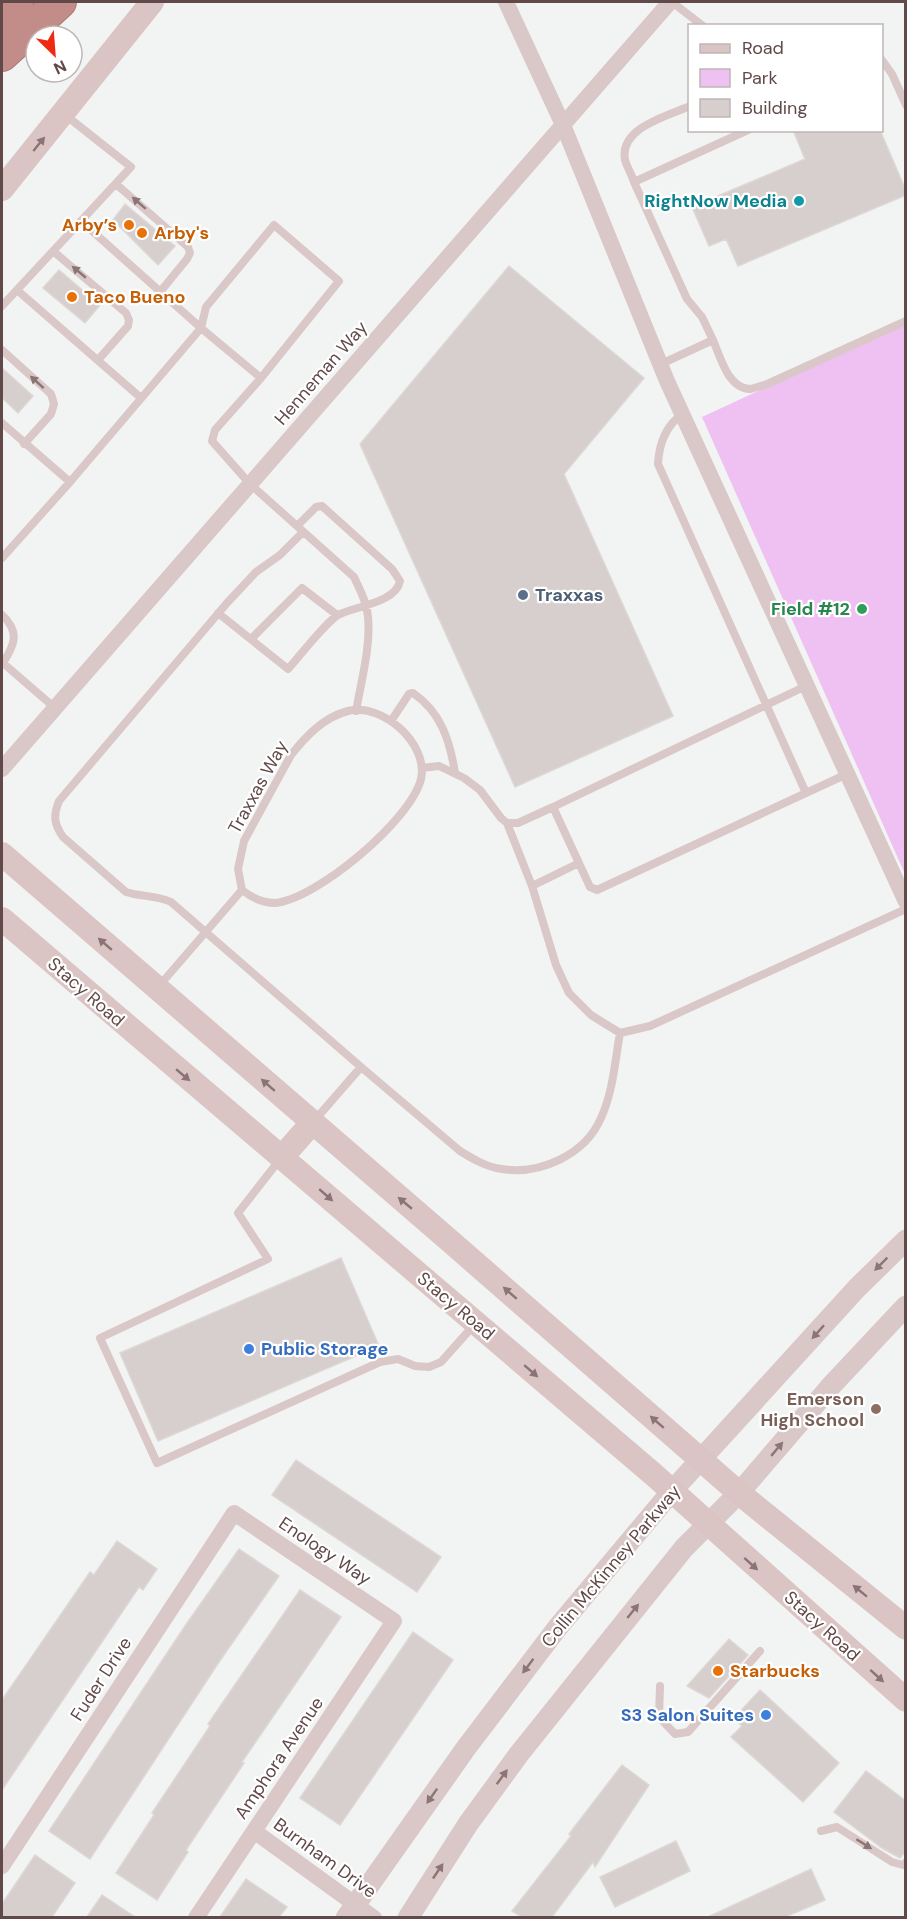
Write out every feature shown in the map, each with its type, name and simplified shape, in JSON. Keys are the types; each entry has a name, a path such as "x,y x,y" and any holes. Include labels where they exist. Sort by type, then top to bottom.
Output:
{"highway":[{"path":"2,20 18,2"},
{"path":"2,55 60,2"}],"main road":[{"path":"2,189 152,2"},
{"path":"2,854 739,1493 906,1628"},
{"name":"Stacy Road","path":"2,919 672,1491 906,1700"},
{"path":"282,1157 312,1123"}],"street":[{"path":"506,2 563,125 682,414 906,902"},
{"name":"Henneman Way","path":"2,769 671,2"},
{"name":"Collin McKinney Parkway","path":"351,1911 466,1748 558,1627 672,1491 857,1288 906,1240"},
{"path":"408,1917 468,1824 526,1745 684,1548 739,1493 830,1386 906,1306"},
{"name":"Enology Way","path":"234,1512 394,1621"},
{"name":"Fuder Drive","path":"2,1866 234,1512"},
{"name":"Amphora Avenue","path":"196,1917 394,1621"},
{"name":"Burnham Drive","path":"254,1831 351,1911 374,1917"}],"lane":[{"path":"671,2 700,24"},
{"path":"883,61 892,74 906,105"},
{"path":"688,107 642,128 631,136 625,149 625,160 687,299 702,317 731,380 739,387 750,388 765,385 906,321"},
{"path":"2,306 130,167 63,114"},
{"path":"634,182 744,132"},
{"path":"116,184 188,247 190,253 187,259 160,291"},
{"path":"81,221 261,378"},
{"path":"2,558 201,328 206,307 274,225 339,281 261,378 215,430 212,441 250,484 354,577 368,616 368,636 356,711 372,711 391,721 407,737 414,747 422,768 420,780 414,795 403,811 373,844 346,867 296,896 275,903 255,900 242,890 156,988"},
{"path":"53,251 126,313 129,320 128,326 98,360"},
{"path":"17,290 141,398"},
{"path":"661,364 713,340"},
{"path":"2,350 51,394 54,404 51,414 24,444"},
{"path":"682,414 672,422 661,443 658,464 807,793"},
{"path":"2,423 70,482"},
{"path":"219,613 288,669 337,615 387,598 399,587 400,581 392,568 322,506 316,507 280,555 256,572 219,613 59,801 54,814 56,826 63,837 126,891 135,895 159,896 171,902 361,1067 476,1161 500,1169 526,1170 553,1164 575,1151 600,1120 608,1100 620,1033"},
{"path":"251,639 302,588 337,615"},
{"path":"2,615 14,629 12,645 2,664 54,708"},
{"path":"507,824 518,822 553,807 806,686"},
{"path":"391,721 409,694 413,693 421,698 440,721 446,734 455,773"},
{"name":"Traxxas Way","path":"242,890 238,869 244,841 291,755 315,729 333,717 356,711"},
{"path":"422,768 439,766 455,773 480,790 507,824 532,886 556,964 569,993 591,1015 620,1033 650,1026 906,909"},
{"path":"553,807 590,887 597,890 847,774"},
{"path":"532,886 579,863"},
{"path":"312,1123 361,1067"},
{"path":"282,1157 238,1213 268,1259 100,1338 157,1463 380,1362 398,1359 415,1366 429,1367 441,1362 476,1323"},
{"path":"660,1686 659,1717 675,1734 688,1732 760,1651"},
{"path":"822,1831 837,1827 892,1862 903,1865 906,1862"}],"green space":[{"path":"905,323 905,874 702,417"}],"building":[{"name":"RightNow Media","path":"794,132 881,132 906,195 738,266 726,239 709,246 692,207 805,159"},
{"name":"Arby's","path":"125,204 175,246 158,265 113,220"},
{"name":"Traxxas","path":"509,266 644,378 564,474 673,716 515,787 360,444"},
{"name":"Taco Bueno","path":"59,270 100,305 85,323 43,288"},
{"path":"2,368 33,396 18,413 2,398"},
{"name":"Public Storage","path":"341,1258 379,1346 158,1441 120,1353"},
{"path":"296,1460 441,1557 417,1592 272,1495"},
{"path":"117,1541 157,1569 143,1590 139,1587 2,1790 2,1700 90,1572 94,1575"},
{"path":"239,1549 279,1576 219,1662 90,1859 49,1831"},
{"path":"300,1590 341,1617 242,1762 244,1763 186,1850 188,1852 157,1900 116,1873 154,1815 152,1813 210,1726 208,1724"},
{"path":"413,1632 453,1660 340,1825 300,1798"},
{"name":"Starbucks","path":"729,1639 748,1655 709,1698 687,1686"},
{"path":"760,1690 839,1763 803,1802 731,1737 742,1726 734,1718"},
{"path":"622,1765 649,1785 595,1867 593,1862 552,1917 522,1917 512,1911 571,1836 569,1834"},
{"path":"866,1771 906,1801 906,1851 900,1858 882,1848 834,1812"},
{"path":"676,1841 690,1871 615,1907 600,1877"},
{"path":"35,1855 75,1883 52,1917 2,1917 2,1904"},
{"path":"811,1869 825,1900 785,1917 708,1917"},
{"path":"246,1879 287,1907 279,1917 220,1917"},
{"path":"102,1895 135,1917 87,1917"}],"place":[{"name":"RightNow Media","path":"799,201"},
{"name":"Arby’s","path":"129,225"},
{"name":"Arby's","path":"142,233"},
{"name":"Taco Bueno","path":"72,297"},
{"name":"Traxxas","path":"523,595"},
{"name":"Field #12","path":"862,609"},
{"name":"Public Storage","path":"249,1349"},
{"name":"Emerson High School","path":"876,1409"},
{"name":"Starbucks","path":"718,1671"},
{"name":"S3 Salon Suites","path":"766,1715"}]}
